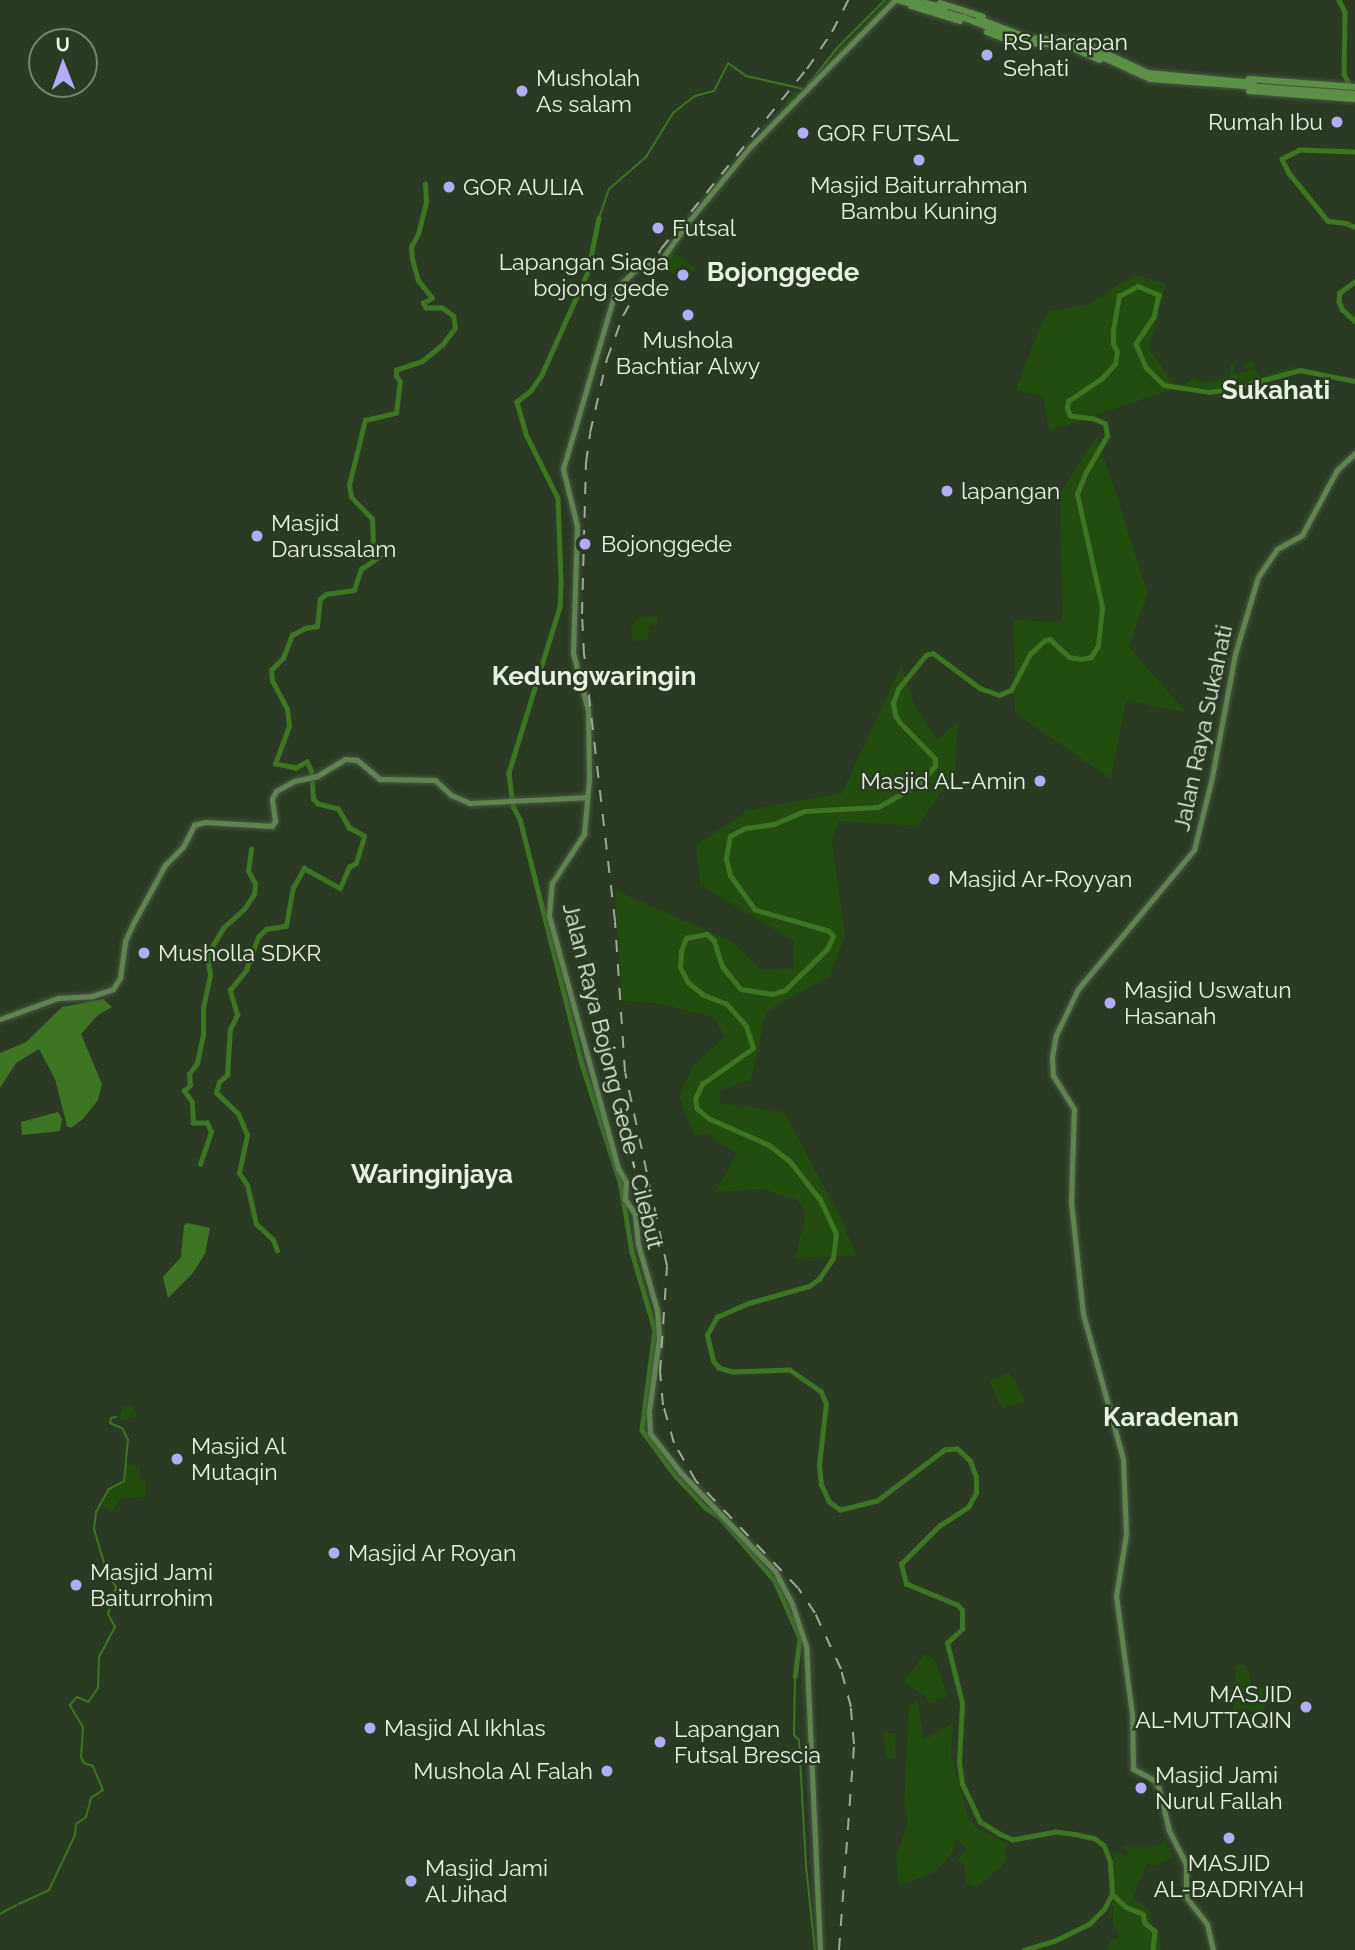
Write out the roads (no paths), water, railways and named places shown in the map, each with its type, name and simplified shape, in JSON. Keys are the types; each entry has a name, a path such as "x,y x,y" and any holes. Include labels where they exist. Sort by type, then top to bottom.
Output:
{"main road":[{"path":"897,0 910,1 1028,34 1080,37 1150,82 1210,82"},
{"name":"Jalan Raya Bojong Gede - Cilebut","path":"820,1950 808,1659 802,1630 775,1571 681,1473 653,1439 649,1429 659,1338 657,1311 638,1244 635,1214 625,1199 626,1182 618,1168 549,915 552,883 584,834 587,797 588,710 573,653 578,526 563,469 615,293 639,265 657,266 688,222 744,154 897,0"},
{"path":"925,0 1019,37 1057,47"},
{"path":"956,13 1025,46 1078,46 1167,78 1355,93"},
{"path":"1019,37 1079,41 1125,65 1210,82 1271,91 1338,91"},
{"name":"Jalan Raya Sukahati","path":"1213,1950 1206,1924 1186,1897 1186,1864 1169,1830 1157,1783 1133,1769 1132,1714 1116,1596 1126,1534 1119,1441 1089,1343 1080,1297 1071,1202 1074,1109 1051,1070 1054,1041 1077,989 1194,850 1212,777 1235,653 1258,578 1277,549 1298,540 1305,532 1337,470 1355,453"},
{"path":"0,1019 58,998 92,996 116,986 125,941 165,865 183,847 196,824 272,826 275,821 271,801 274,793 286,784 317,776 351,758 380,779 435,780 447,792 466,803 587,797"}],"waterway":[{"path":"807,86 837,48 885,0"},
{"path":"1339,0 1345,12 1344,74 1351,88"},
{"path":"599,218 609,189 646,157 673,113 695,96 714,91 728,63 746,76 803,89"},
{"path":"1355,152 1300,150 1282,159 1289,173 1328,221 1355,227"},
{"path":"277,1251 273,1240 256,1224 247,1185 239,1173 247,1135 238,1114 216,1093 219,1082 227,1075 230,1029 237,1015 230,990 246,970 258,937 266,929 286,926 293,888 304,868 340,888 349,867 356,863 364,836 349,828 338,809 318,804 313,799 311,771 307,762 296,768 275,764 289,726 287,709 272,681 271,670 283,658 292,635 305,628 317,626 320,599 326,594 354,590 361,569 379,557 373,545 372,519 351,497 349,485 365,420 396,413 400,382 396,370 422,361 442,345 455,328 453,316 442,308 426,308 423,303 432,298 418,281 412,259 411,247 418,234 426,203 425,184"},
{"path":"599,218 588,272 542,375 531,391 517,402 527,436 558,498 561,581 560,607 509,773 513,806 520,819 582,1064 621,1185 632,1252 655,1330 642,1430 675,1475 706,1508 720,1517 775,1581 800,1638 795,1676"},
{"path":"1355,282 1340,293 1339,301 1342,309 1355,321"},
{"path":"1024,1950 1054,1941 1089,1924 1104,1909 1112,1894 1110,1862 1104,1846 1095,1839 1056,1832 1013,1840 1001,1835 980,1822 962,1784 959,1762 962,1703 947,1643 962,1629 962,1610 957,1605 906,1584 901,1564 939,1526 968,1507 976,1493 976,1477 970,1461 957,1449 945,1450 877,1501 840,1510 829,1502 821,1485 819,1465 826,1404 821,1392 790,1370 732,1372 719,1368 713,1361 707,1335 717,1317 749,1303 809,1286 819,1279 833,1258 836,1234 820,1200 790,1162 768,1145 709,1119 697,1109 695,1099 702,1084 753,1048 746,1026 726,1004 703,995 688,983 680,967 681,951 686,938 707,934 714,940 723,967 741,989 773,994 785,990 827,949 833,936 828,931 755,910 730,876 726,858 730,836 746,828 774,824 804,811 878,807 921,783 935,766 935,759 900,723 893,703 898,689 926,655 933,653 980,688 999,695 1011,690 1030,654 1044,641 1050,639 1069,657 1091,657 1098,646 1102,607 1077,494 1086,472 1107,436 1105,424 1094,419 1070,416 1067,408 1068,401 1101,379 1115,364 1117,352 1113,344 1113,330 1119,296 1138,286 1159,295 1154,317 1136,344 1146,367 1164,385 1209,392 1231,389 1300,370 1355,381"},
{"path":"200,1164 211,1132 207,1123 193,1123 192,1102 184,1091 190,1085 189,1074 197,1063 203,1035 203,1008 210,975 207,955 223,928 244,909 254,894 255,884 248,871 251,849"},
{"path":"116,1417 111,1418 110,1423 122,1428 128,1440 126,1460"},
{"path":"19,1904 49,1890 75,1835 76,1824 86,1817 91,1798 103,1790 93,1766 84,1763 81,1757 83,1727 70,1705 77,1697 88,1702 98,1688 99,1657 115,1627 108,1614 116,1587 107,1573 94,1529 96,1512 109,1489 124,1481 126,1462"},
{"path":"795,1676 794,1735 799,1740 806,1866 815,1950"},
{"path":"1112,1894 1126,1907 1143,1914 1145,1923 1155,1931 1153,1950"},
{"path":"13,1907 17,1905"},
{"path":"0,1914 11,1908"}],"railway":[{"path":"839,1950 854,1744 851,1707 841,1669 815,1613 798,1588 696,1481 674,1443 663,1405 660,1372 667,1266 625,1072 615,921 584,655 582,614 586,463 590,433 607,359 623,316 661,249 807,69 832,32 848,0"}],"place":[{"name":"RS Harapan Sehati","path":"987,55"},
{"name":"Musholah As salam","path":"522,91"},
{"name":"Rumah Ibu","path":"1337,122"},
{"name":"GOR FUTSAL","path":"803,133"},
{"name":"Masjid Baiturrahman Bambu Kuning","path":"919,160"},
{"name":"GOR AULIA","path":"449,187"},
{"name":"Futsal","path":"658,228"},
{"name":"Lapangan Siaga bojong gede","path":"683,275"},
{"name":"Mushola Bachtiar Alwy","path":"688,315"},
{"name":"lapangan","path":"947,491"},
{"name":"Masjid Darussalam","path":"257,536"},
{"name":"Bojonggede","path":"585,544"},
{"name":"Masjid AL-Amin","path":"1040,781"},
{"name":"Masjid Ar-Royyan","path":"934,879"},
{"name":"Musholla SDKR","path":"144,953"},
{"name":"Masjid Uswatun Hasanah","path":"1110,1003"},
{"name":"Masjid Al Mutaqin","path":"177,1459"},
{"name":"Masjid Ar Royan","path":"334,1553"},
{"name":"Masjid Jami Baiturrohim","path":"76,1585"},
{"name":"MASJID AL-MUTTAQIN","path":"1306,1707"},
{"name":"Masjid Al Ikhlas","path":"370,1728"},
{"name":"Lapangan Futsal Brescia","path":"660,1742"},
{"name":"Mushola Al Falah","path":"607,1771"},
{"name":"Masjid Jami Nurul Fallah","path":"1141,1788"},
{"name":"MASJID AL-BADRIYAH","path":"1229,1838"},
{"name":"Masjid Jami Al Jihad","path":"411,1881"}],"district":[{"name":"Bojonggede","path":"783,273"},
{"name":"Sukahati","path":"1276,391"},
{"name":"Kedungwaringin","path":"594,677"},
{"name":"Waringinjaya","path":"432,1175"},
{"name":"Karadenan","path":"1171,1418"}]}
